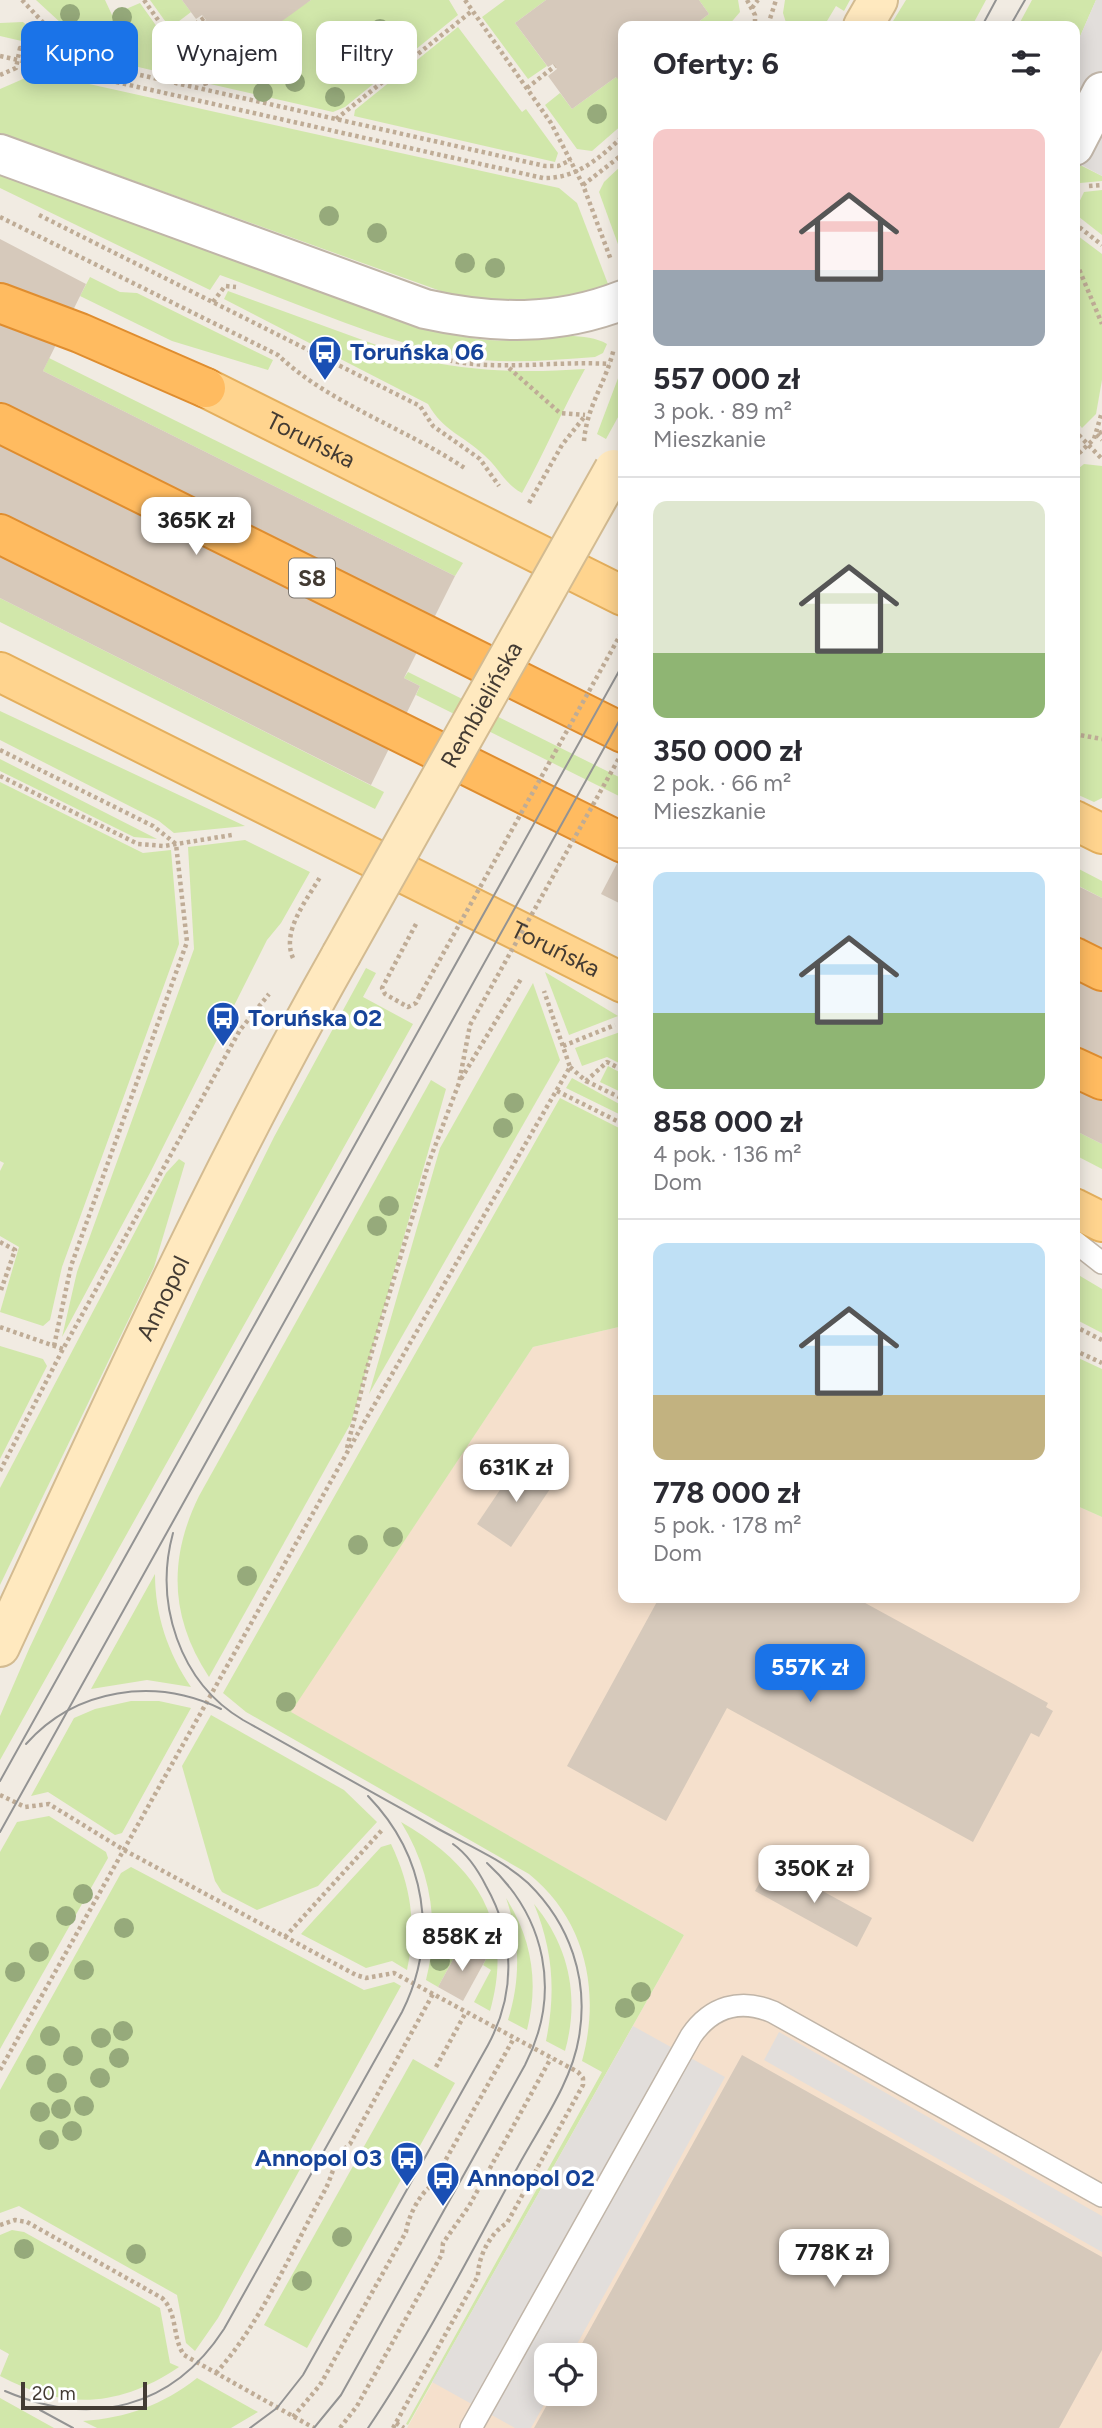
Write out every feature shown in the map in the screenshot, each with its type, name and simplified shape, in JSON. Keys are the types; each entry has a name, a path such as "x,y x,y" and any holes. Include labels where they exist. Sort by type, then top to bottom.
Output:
{"highway":[{"path":"0,303 80,333 206,388"},
{"name":"S8","path":"0,423 618,731"},
{"path":"0,534 618,841"},
{"path":"1080,960 1102,971"},
{"path":"1080,1070 1102,1080"}],"main road":[{"name":"Toruńska","path":"206,388 618,594"},
{"name":"Toruńska","path":"0,672 618,981"},
{"path":"1080,821 1102,834"},
{"path":"1080,1211 1102,1222"}],"street":[{"path":"866,21 878,0"},
{"path":"1080,134 1102,92"},
{"path":"0,153 435,311 480,320 534,322 600,309 618,302"},
{"name":"Toruńska","path":"0,284 206,388"},
{"name":"Rembielińska","path":"341,955 618,461"},
{"name":"Annopol","path":"0,1647 174,1276 258,1108 341,955"}],"lane":[{"path":"1080,818 1102,820"},
{"path":"1080,1246 1102,1264"},
{"path":"471,2428 691,2036 698,2025 720,2009 747,2005 773,2012 1102,2196"}],"path":[{"path":"22,0 42,21"},
{"path":"144,0 159,21"},
{"path":"465,0 551,122 583,185 607,248"},
{"path":"747,0 754,21"},
{"path":"752,8 758,0"},
{"path":"770,21 776,0"},
{"path":"336,119 472,11"},
{"path":"200,21 204,18"},
{"path":"0,75 16,68 21,48"},
{"path":"0,57 543,178 564,176 576,171 604,154 618,141"},
{"path":"527,88 555,66"},
{"path":"138,74 545,166 558,166 571,160"},
{"path":"205,84 207,90"},
{"path":"583,185 618,158"},
{"path":"36,213 421,406 433,426 480,458 505,490"},
{"path":"0,217 278,355 301,377 430,444 473,474"},
{"path":"1080,228 1102,244"},
{"path":"1080,271 1102,324"},
{"path":"507,368 560,413 586,416 562,445 529,503"},
{"path":"1080,453 1099,433 1102,412"},
{"path":"1099,433 1102,440"},
{"path":"1080,436 1102,459"},
{"path":"517,497 541,509"},
{"path":"417,922 382,988 385,994 408,1007 416,1003 618,639"},
{"path":"1080,735 1102,739"},
{"path":"0,750 153,826 176,844 187,942 71,1266 54,1346"},
{"path":"345,1456 367,1367 421,1188 459,1083 470,1025 618,760"},
{"path":"0,776 128,840 155,846 176,844"},
{"path":"302,954 295,962 289,946 290,936 320,877"},
{"path":"459,1083 522,978"},
{"path":"0,1471 62,1349 240,1030 272,991"},
{"path":"563,1046 610,1027"},
{"path":"586,1081 607,1062 618,1068"},
{"path":"570,1067 586,1081 618,1097"},
{"path":"0,2070 345,1456 557,1091 618,1122"},
{"path":"0,1242 15,1250 0,1293"},
{"path":"0,1327 62,1349"},
{"path":"1080,1329 1102,1340"},
{"path":"1080,1353 1102,1363"},
{"path":"0,1795 25,1807 49,1804 124,1850 358,1976 370,1978 394,1973 580,2073 583,2085 507,2223 497,2229 478,2263 478,2276 394,2426 404,2428"},
{"path":"285,1937 382,1830"},
{"path":"216,2373 241,2341 328,2185 344,2148 350,2144 433,1994"},
{"path":"436,2067 466,2012"},
{"path":"293,2417 326,2376 406,2232 407,2223 425,2191 431,2186 514,2038"},
{"path":"340,2428 363,2396 442,2254 443,2243 469,2206 551,2057"},
{"path":"0,2225 15,2220 27,2222 162,2298 171,2310 178,2347 184,2355 314,2428"}],"shaded area":[{"path":"1096,0 1102,0 1102,70 1080,114 1080,37"},
{"path":"1102,117 1102,176 1080,164"},
{"path":"618,1327 618,1603 1080,1603 1080,1507 1102,1517 1102,2428 407,2428 684,1935 290,1712 533,1347"},
{"path":"633,2026 725,2077 578,2343 534,2343 534,2406 543,2406 531,2428 515,2428 432,2382"},
{"path":"779,2032 1102,2216 1102,2252 764,2060"}],"green space":[{"path":"36,0 105,0 112,15 140,3 153,21 152,70 138,67 138,21 59,21"},
{"path":"150,0 182,0 191,12 179,21 165,21"},
{"path":"311,0 449,0 458,15 417,48 417,21 316,21 316,84 373,84 345,107 333,112 210,84 302,84 302,21 276,21"},
{"path":"505,0 546,0 515,23 547,66 528,79 482,17"},
{"path":"699,0 738,0 740,12 732,21 700,21 709,14"},
{"path":"785,0 850,0 844,11 836,6 827,21 785,21 783,13"},
{"path":"906,0 986,0 975,21 893,21"},
{"path":"1032,0 1096,0 1080,37 1080,21 1021,21"},
{"path":"21,22 21,41 0,36 0,23"},
{"path":"458,27 522,112 526,109 558,153 555,162 354,116 355,110 387,84 417,84 417,60"},
{"path":"618,77 618,128 592,151 577,149 545,105 560,93 572,109"},
{"path":"21,80 21,84 89,84 559,188 577,203 608,284 569,296 529,301 489,300 449,294 0,133 0,89"},
{"path":"1080,165 1102,176 1102,181 1080,183"},
{"path":"618,169 618,244 599,192 604,182"},
{"path":"0,174 417,326 488,340 566,336 595,339 607,344 603,353 595,357 495,361 462,357 432,351 371,332 220,275 210,290 0,188"},
{"path":"1102,190 1102,235 1080,218 1080,200 1084,192"},
{"path":"1080,238 1102,254 1102,380 1096,414 1082,428"},
{"path":"90,277 120,292 137,293 273,360 268,370 172,341 80,296"},
{"path":"228,291 412,358 498,370 585,369 522,493 511,485 484,455 440,421 428,404 224,299"},
{"path":"49,358 463,563 455,576 43,371"},
{"path":"618,378 618,417 606,439 597,434"},
{"path":"1084,464 1102,466 1102,798 1094,802 1080,796 1080,467"},
{"path":"0,598 384,792 375,809 0,622"},
{"path":"408,672 618,777 618,796 416,695 420,686 404,678"},
{"path":"0,711 245,826 174,833 159,821 0,740"},
{"path":"0,759 157,839 134,837 0,771"},
{"path":"0,782 143,853 171,850 179,944 62,1267 50,1320 43,1326 0,1312 19,1247 0,1236 0,1171 4,1163 0,1161"},
{"path":"245,840 310,872 281,923 267,940 151,1171 62,1337 77,1272 194,949 188,847"},
{"path":"1080,870 1102,881 1102,898 1080,887"},
{"path":"366,968 376,973 363,997 413,1024 0,1760 0,1716 29,1649 203,1280 274,1137"},
{"path":"545,972 618,1016 569,1035"},
{"path":"533,983 560,1060 369,1394 440,1148"},
{"path":"618,1033 618,1062 607,1057 582,1066 575,1048"},
{"path":"608,1066 618,1071 618,1091 600,1082"},
{"path":"572,1078 618,1103 618,1114 566,1088"},
{"path":"431,1080 446,1089 351,1423 209,1677 187,1633 178,1588 178,1565 189,1519 199,1496"},
{"path":"560,1098 618,1127 618,1327 533,1347 291,1712 684,1935 408,2425 406,2424 602,2072 582,2061 590,2009 584,1959 576,1935 564,1913 548,1892 529,1874 246,1712 223,1693"},
{"path":"1080,1133 1102,1144 1102,1169 1080,1158"},
{"path":"179,1159 185,1163 154,1267 0,1585 0,1488 166,1173"},
{"path":"1080,1276 1102,1289 1102,1333 1080,1322"},
{"path":"0,1346 43,1359 47,1366 0,1459"},
{"path":"1080,1359 1102,1369 1102,1517 1080,1507"},
{"path":"155,1574 157,1604 164,1633 191,1687 147,1680 91,1689"},
{"path":"131,1701 159,1701 191,1708 122,1833 115,1835 48,1792 31,1796 74,1718 95,1709"},
{"path":"211,1715 344,1790 377,1822 318,1886 257,1910 222,1892 215,1881 182,1766"},
{"path":"49,1816 106,1852 108,1858 0,2049 0,1852 17,1822"},
{"path":"401,1822 450,1857 469,1877 483,1900 493,1924 497,1950 496,1979 490,2011 474,2002 491,1970 483,1965 486,1959 461,1945 438,1987 426,1980 432,1939 430,1899 420,1860"},
{"path":"391,1844 403,1875 412,1921 407,1970 392,1961 366,1968 301,1934 381,1847"},
{"path":"131,1867 364,1990 394,1982 401,1986 218,2318 195,2351 186,2343 177,2295 19,2206 0,2213 0,2090 121,1873"},
{"path":"506,1898 522,1929 531,1962 531,2013 527,2030 508,2020 515,1989 517,1959 514,1928"},
{"path":"534,1904 556,1937 568,1973 571,2011 565,2051 546,2041 551,2005 551,1971 545,1938"},
{"path":"413,2059 455,2083 307,2348 264,2325"},
{"path":"12,2230 24,2232 160,2308 170,2363 179,2367 134,2390 91,2400 46,2395 0,2376 9,2354 0,2349 0,2235"},
{"path":"197,2378 258,2412 231,2428 97,2428 83,2421 114,2417 143,2409 171,2396"},
{"path":"0,2398 54,2428 0,2428"}],"building":[{"path":"182,0 311,0 282,21 205,21 202,15 196,19"},
{"path":"546,0 699,0 709,14 700,21 618,21 618,79 616,77 572,109 548,76 557,69 553,64 548,67 515,23"},
{"path":"0,239 86,284 43,371 455,576 404,678 420,686 371,785 0,598"},
{"path":"618,862 618,902 601,894"},
{"path":"1080,887 1102,898 1102,1144 1080,1133"},
{"path":"520,1460 554,1483 511,1547 477,1524"},
{"path":"656,1603 865,1603 1048,1703 1046,1707 1053,1711 1039,1737 1031,1733 973,1842 727,1708 666,1821 567,1766"},
{"path":"771,1863 872,1918 857,1947 755,1891"},
{"path":"461,1945 486,1959 463,2001 438,1987"},
{"path":"742,2055 1102,2257 1102,2350 1059,2428 534,2428 546,2406 597,2406 597,2343 582,2343"}],"tram line":[{"path":"985,21 996,0"},
{"path":"1013,21 1025,0"},
{"path":"0,1781 618,673"},
{"path":"0,1832 618,723"},
{"path":"173,1533 167,1586 170,1613 188,1663 202,1685 221,1704 243,1720 518,1874 543,1899 555,1916 573,1954 578,1974 581,1994 579,2037 563,2086 429,2330 368,2428"},
{"path":"26,1744 46,1725 68,1710 92,1700 118,1694 143,1691 170,1693 221,1709"},
{"path":"5,2391 37,2402 68,2408 98,2409 127,2404 155,2394 180,2378 203,2356 224,2329 402,2012 414,1984 423,1927 421,1899 414,1871 403,1845 388,1819 368,1796"},
{"path":"250,2428 277,2408 303,2375 488,2045 504,2005 507,1945 496,1905 479,1874 453,1844"},
{"path":"314,2428 341,2395 525,2065 536,2038 543,2011 545,1984 542,1957 535,1932 523,1907 507,1884 487,1863"},
{"path":"40,2410 73,2428"}],"place":[{"name":"Toruńska 06","path":"325,382"},
{"name":"Toruńska 02","path":"223,1048"},
{"name":"Annopol 03","path":"407,2188"},
{"name":"Annopol 02","path":"443,2208"}]}
